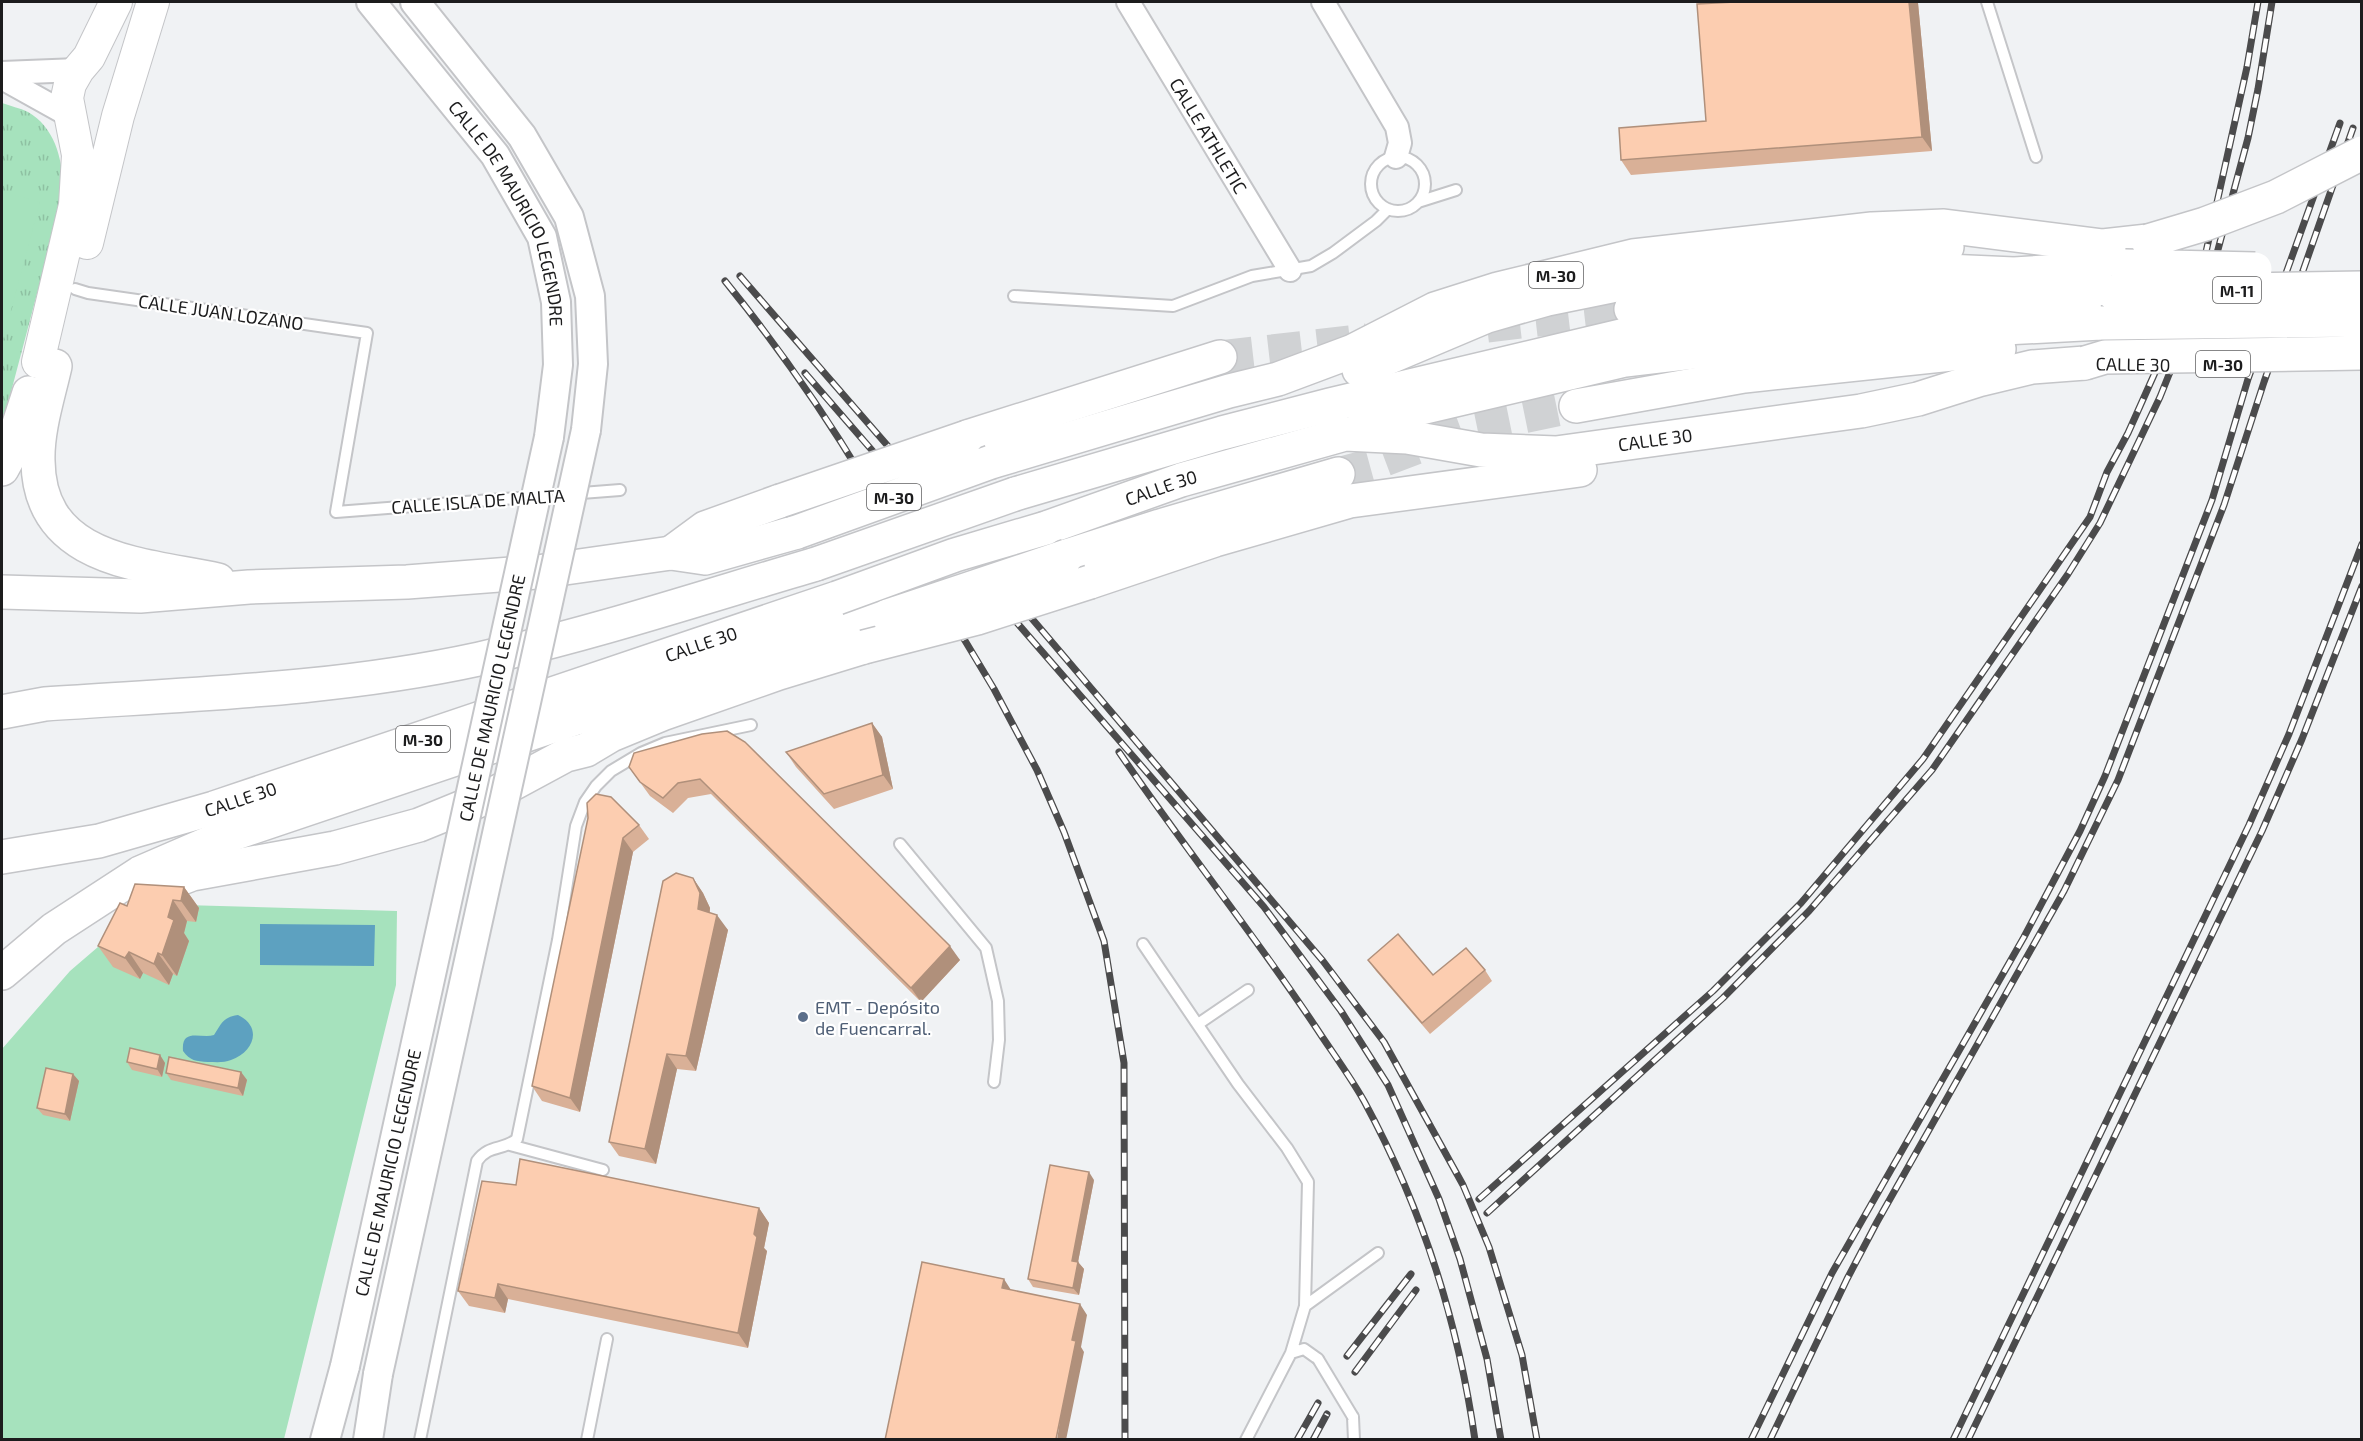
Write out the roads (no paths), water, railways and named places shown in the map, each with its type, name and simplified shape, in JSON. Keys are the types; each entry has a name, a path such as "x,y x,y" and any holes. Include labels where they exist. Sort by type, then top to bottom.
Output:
{"highway":[{"name":"M-30","path":"2,592 140,596 249,587 407,582 537,572 671,553 705,558 806,548 1003,478 1197,401 1278,379 1353,351 1435,309 1498,289 1634,256 1872,229 1944,226 2103,246 2148,241 2205,224 2276,197 2361,153"},
{"path":"1003,478 1343,376 1487,316 1547,299 1611,286 1748,265 1944,247 2111,283"},
{"path":"1003,478 1222,434 1330,405 1629,334 1725,321 1985,298 2111,283 2191,266 2245,269 2361,266"},
{"path":"1631,309 1764,287 1959,270 2014,274 2060,271 2111,283"},
{"name":"M-11","path":"2111,283 2361,288"},
{"path":"1576,405 1744,376 2361,320"},
{"path":"2088,343 2361,330"},
{"path":"1345,434 1417,410 1624,360 1814,338 2088,343 2361,341"},
{"path":"2088,343 2105,357 2361,352"},
{"name":"CALLE 30","path":"2,857 99,841 214,808 564,692 853,625 955,555 1046,528 1181,480 1345,434 1407,437 1481,450 1556,453 1901,403 2032,367 2088,343 2101,366 2361,363"},
{"path":"671,553 705,528 780,501 967,437 1220,357"},
{"path":"2,469 46,364"},
{"path":"46,364 38,462 45,500 55,519 71,537 91,550 115,560 249,587"},
{"path":"2,973 54,929 140,873 221,838 853,625 977,618 1215,540 1350,501 1622,464 1831,431 1901,403"},
{"path":"2,988 18,974 124,900 192,874 335,848 419,825 490,796 566,755 586,750 611,735 662,714 779,673 853,625 873,627 888,616 1067,556 1338,474"},
{"path":"2,712 45,704 306,685 478,659 670,607 806,548"}],"main road":[{"path":"46,364 75,205 78,155 67,98 70,84 116,2"},
{"path":"46,364 75,289 118,116 153,2"},
{"path":"83,64 101,55 116,60 125,70 128,80"},
{"path":"70,116 84,120 105,120 118,116"}],"street":[{"name":"CALLE DE MAURICIO LEGENDRE","path":"325,1440 345,1366 549,437 558,365 556,302 542,237 495,155 371,2"},
{"name":"CALLE DE MAURICIO LEGENDRE","path":"368,1440 378,1374 586,430 593,364 590,296 569,217 522,136 415,2"},
{"name":"CALLE ATHLETIC","path":"1128,2 1290,270"},
{"path":"1323,2 1397,127 1401,143 1396,157"},
{"path":"2,73 83,64"},
{"path":"2,78 70,116"}],"lane":[{"path":"1987,2 2036,157"},
{"path":"1418,202 1425,186 1420,169 1414,162 1396,157 1380,164 1371,180 1375,197 1388,209 1404,210 1418,202 1456,190"},
{"path":"1014,296 1173,306 1252,276 1311,266 1333,253 1376,221 1388,209"},
{"name":"CALLE JUAN LOZANO","path":"75,289 88,294 367,333 336,512"},
{"name":"CALLE ISLA DE MALTA","path":"336,512 620,490"},
{"path":"420,1440 477,1161 483,1153 510,1145 517,1138 558,940 576,826 585,802 596,786 611,771 640,753 665,743 751,725"},
{"path":"900,844 986,948 998,1001 999,1040 994,1082"},
{"path":"1143,944 1238,1084 1287,1148 1308,1182 1305,1306 1291,1353 1246,1440"},
{"path":"1198,1024 1248,990"},
{"path":"510,1145 603,1170"},
{"path":"1305,1306 1378,1253"},
{"path":"587,1440 607,1339"},
{"path":"1291,1353 1304,1349 1318,1359 1353,1417 1354,1440"}],"water":[{"path":"260,924 375,925 374,966 260,965"},
{"path":"238,1015 246,1020 253,1032 250,1045 239,1056 226,1062 204,1062 191,1059 183,1051 185,1039 189,1036 214,1035 226,1019"}],"tunnel":[{"path":"1487,326 1631,309"},
{"path":"1220,357 1367,340"},
{"path":"1338,474 1371,465 1469,428 1576,406"}],"railway":[{"path":"1479,1199 1713,991 1801,903 1923,759 2090,517 2107,472 2128,433 2206,252 2247,67 2258,2"},
{"path":"1487,1213 1723,998 1809,911 1932,770 2068,574 2100,523 2160,397 2216,257 2248,138 2272,2"},
{"path":"1751,1440 1832,1273 2024,937 2080,831 2105,776 2212,500 2248,379 2340,123"},
{"path":"1770,1440 1847,1279 1877,1222 2064,891 2118,780 2224,505 2264,382 2353,128"},
{"path":"740,276 907,468"},
{"path":"725,281 799,379 865,481"},
{"path":"805,373 890,471"},
{"path":"1953,1440 2249,825 2289,734 2362,544"},
{"path":"1968,1440 2262,831 2302,739 2362,586"},
{"path":"1005,587 1323,961 1384,1042 1463,1185 1489,1247 1522,1355 1537,1440"},
{"path":"992,594 1264,907 1341,1011 1388,1085 1439,1199 1460,1259 1487,1359 1501,1440"},
{"path":"943,604 994,689 1037,770 1064,832 1104,941 1124,1063 1125,1440"},
{"path":"1119,752 1244,924 1364,1101 1403,1182 1434,1265 1458,1352 1475,1440"},
{"path":"1347,1356 1411,1274"},
{"path":"1355,1372 1416,1290"},
{"path":"1297,1440 1318,1403"},
{"path":"1313,1440 1327,1414"}],"place":[{"name":"EMT - Depósito de Fuencarral.","path":"803,1017"}]}
